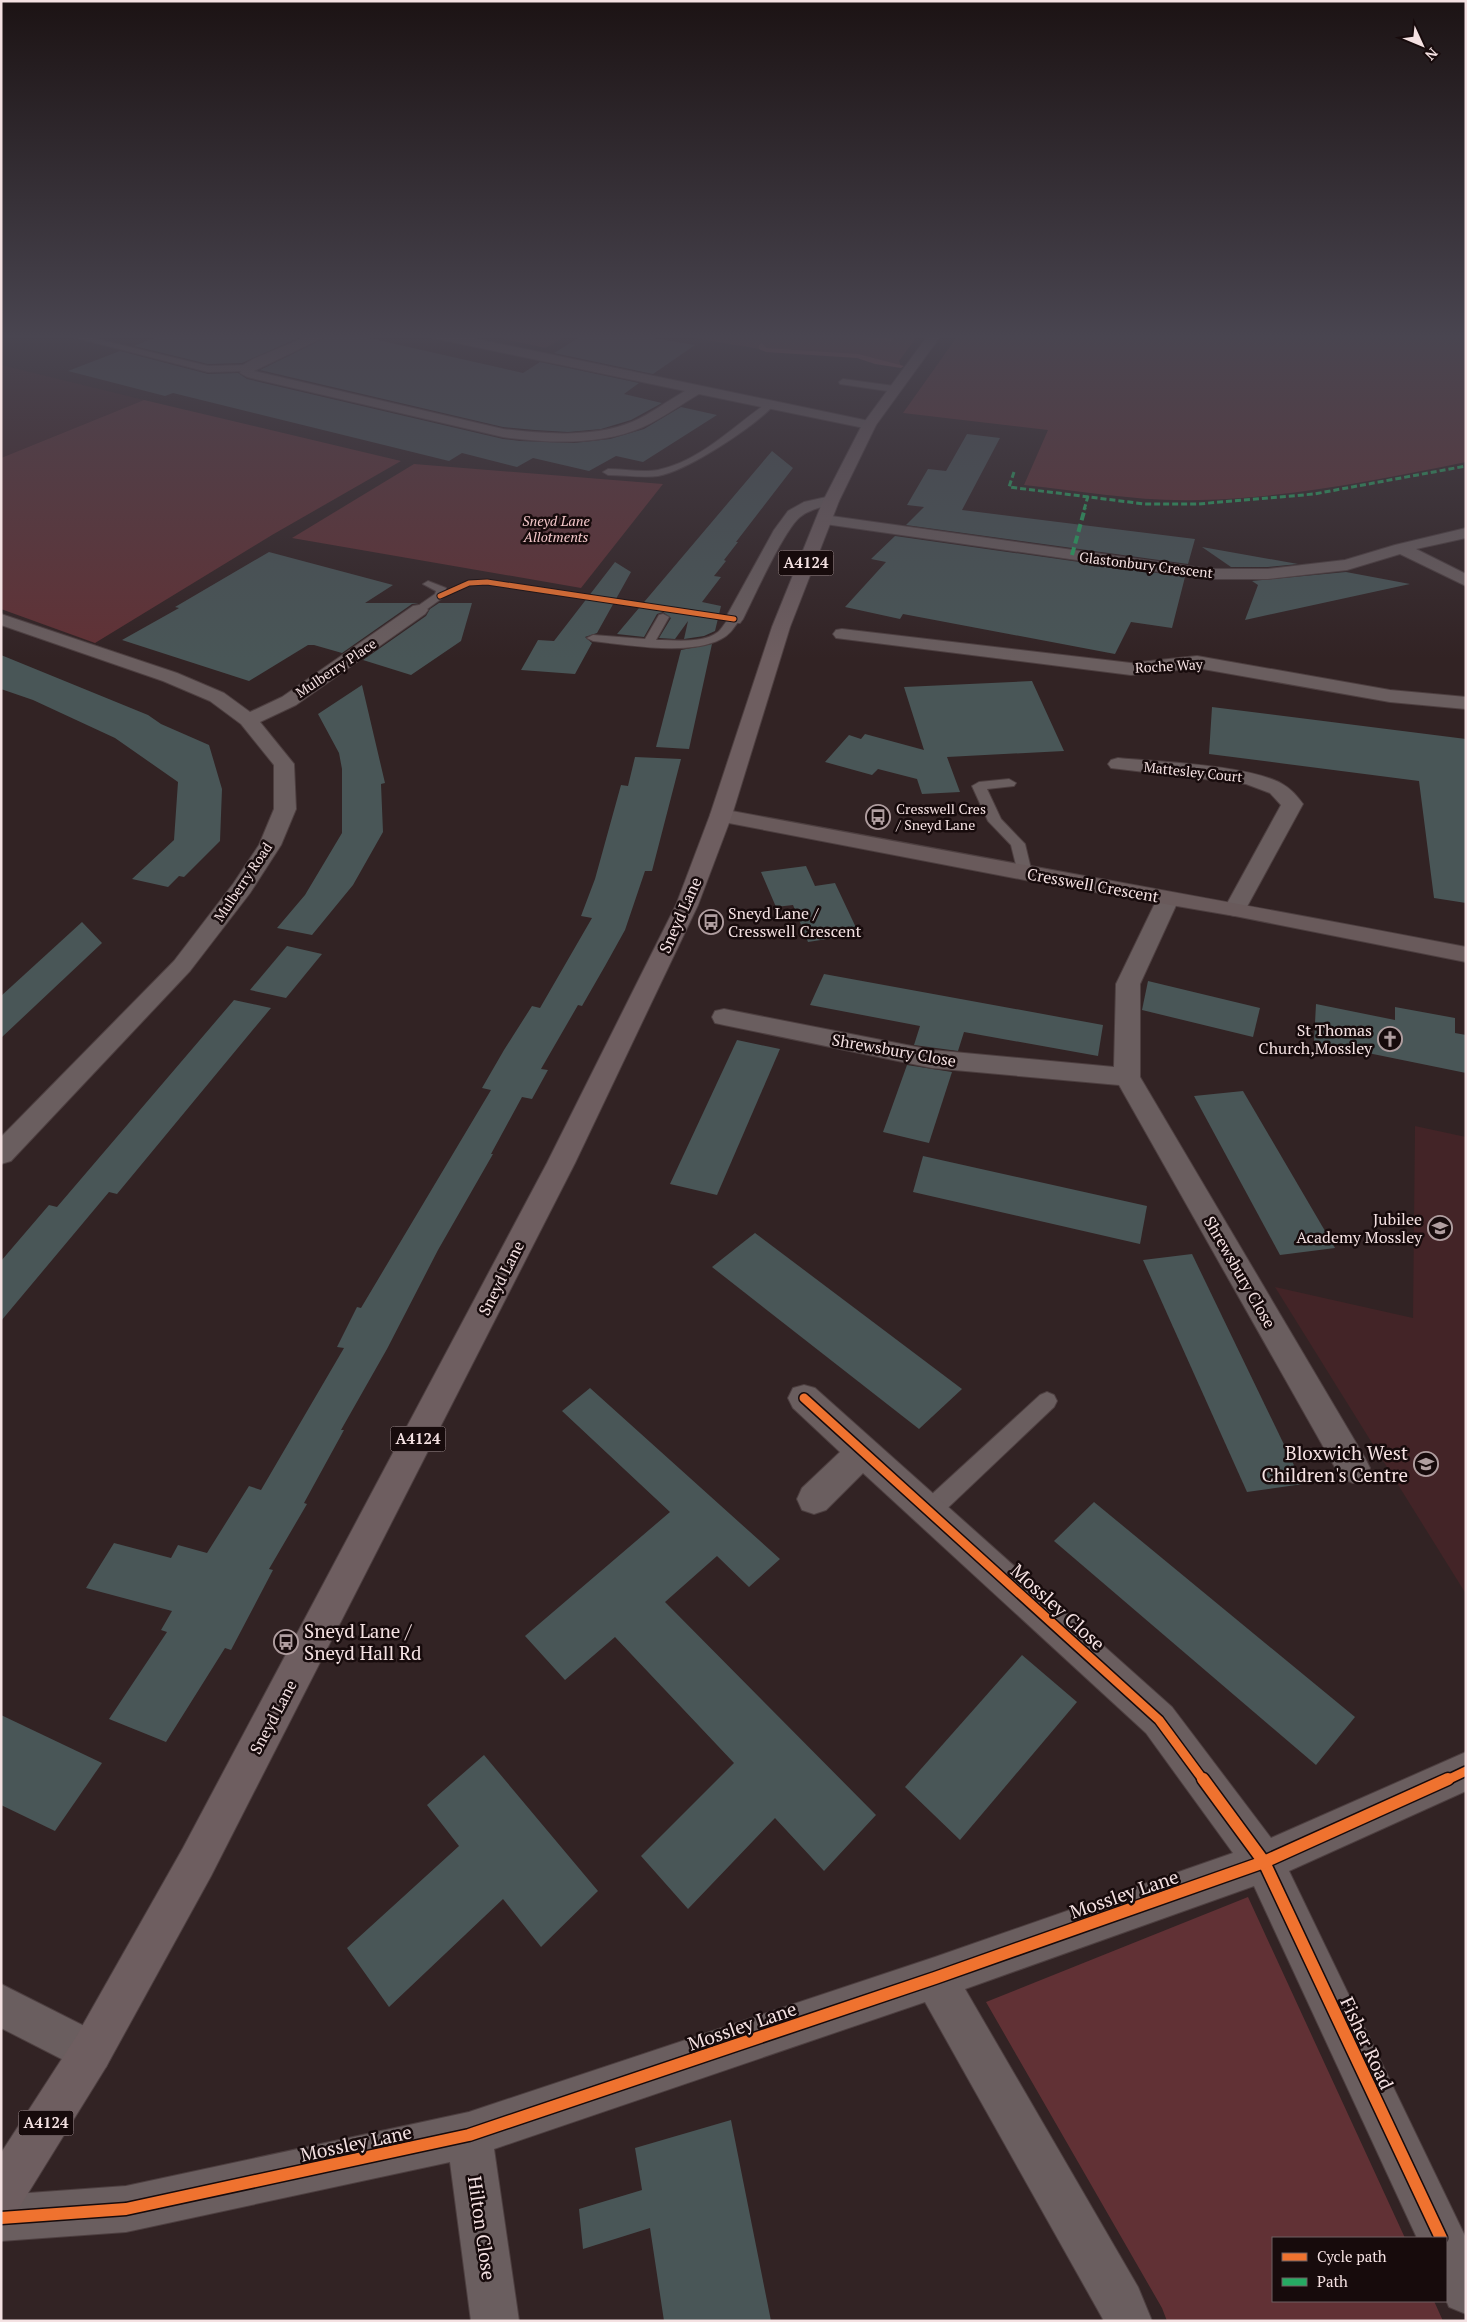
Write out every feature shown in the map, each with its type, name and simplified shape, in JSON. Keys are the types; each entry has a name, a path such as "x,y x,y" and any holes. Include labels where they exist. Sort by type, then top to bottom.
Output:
{"main road":[{"name":"Sneyd Lane","path":"1,2194 91,2052 197,1862 566,1154 687,905 721,815 781,627 831,501 861,442"}],"street":[{"path":"734,619 782,530 794,514 810,505 831,501"},
{"name":"Glastonbury Crescent","path":"824,520 1209,574 1268,574 1347,565 1401,548 1466,533"},
{"path":"1401,548 1466,581"},
{"name":"Mulberry Place","path":"248,720 272,711 419,610"},
{"name":"Mulberry Road","path":"1,620 170,677 217,697 248,720 284,764 285,809 270,845 242,888 182,966 1,1154"},
{"name":"Roche Way","path":"841,634 1131,669 1197,662 1390,696 1466,703"},
{"name":"Mattesley Court","path":"1118,764 1250,778 1277,789 1292,804 1235,910"},
{"name":"Cresswell Crescent","path":"721,815 1025,873 1235,910 1466,956"},
{"path":"1127,1078 1128,984 1168,899"},
{"name":"Shrewsbury Close","path":"724,1017 756,1015 932,1058 1127,1078 1353,1468"},
{"name":"Mossley Close","path":"804,1398 1159,1720 1264,1862"},
{"path":"814,1499 862,1452"},
{"name":"Mossley Lane","path":"1,2218 126,2209 469,2135 935,1978 1264,1862 1466,1771"},
{"name":"Fisher Road","path":"1264,1862 1441,2237"},
{"path":"935,1978 1122,2304 1128,2321"},
{"path":"1,2005 91,2052"},
{"name":"Hilton Close","path":"469,2135 495,2321"},
{"path":"1447,2250 1466,2290"}],"lane":[{"path":"608,472 658,473 677,466 717,442"},
{"path":"419,610 440,596 442,590 428,584"},
{"path":"649,642 663,617"},
{"path":"593,638 692,643 712,639 725,633 734,619"},
{"path":"1008,783 979,786 995,821 1018,844 1025,873"},
{"path":"928,1512 1047,1401"}],"shaded area":[{"path":"1,442 40,442 1,458"},
{"name":"Bloxwich West Children's Centre","path":"1415,1126 1466,1137 1466,1594 1275,1287 1413,1318"}],"green space":[{"path":"40,442 322,442 401,461 272,535 95,643 1,609 1,458"},
{"path":"1043,442 1466,442 1466,462 1333,487 1266,496 1199,500 1155,499 1112,496 1024,485"},
{"name":"Sneyd Lane Allotments","path":"414,464 663,484 581,588 292,538"},
{"path":"1248,1897 1405,2237 1272,2237 1272,2302 1434,2302 1443,2321 1167,2321 1162,2308 986,2002"}],"building":[{"path":"373,442 674,442 643,462 616,456 589,471 533,458 517,467 462,453 449,461"},
{"path":"962,442 998,442 962,510 1195,539 1188,564 906,525 924,507 907,505 928,469 946,471"},
{"path":"772,451 793,468 736,542 738,542 714,576 721,577 702,602 721,606 715,631 704,636 684,639 688,621 675,639 659,638 671,618 663,612 657,614 644,637 617,634"},
{"path":"895,536 1185,577 1172,628 1131,622 1115,654 903,614 900,619 845,607 886,562 871,559"},
{"path":"1202,547 1298,564 1268,567 1231,567"},
{"path":"269,552 393,585 365,603 419,603 412,604 342,653 308,645 249,681 122,640 179,608 175,607"},
{"path":"615,562 631,572 597,633 585,637 592,643 575,674 521,670 538,640 554,641"},
{"path":"1346,572 1410,584 1245,620 1258,585 1252,581"},
{"path":"439,603 472,603 461,641 411,675 363,660 426,616 430,609"},
{"path":"712,644 689,749 656,747 681,650"},
{"path":"1,655 148,715 161,724 209,745 222,789 220,841 184,877 179,876 168,887 132,879 174,840 178,782 115,738 33,700 1,689"},
{"path":"1032,681 1064,751 947,757 960,792 922,794 917,779 878,769 872,775 825,762 849,735 861,739 865,734 924,750 904,687"},
{"path":"362,685 385,783 381,784 383,832 353,885 312,935 277,928 305,895 342,833 342,769 339,753 318,714"},
{"path":"1212,707 1466,739 1466,903 1434,898 1419,781 1209,754"},
{"path":"635,757 681,759 652,871 645,871 625,930 582,1006 578,1005 541,1069 548,1070 532,1099 522,1097 491,1154 493,1154 438,1250 387,1349 341,1430 344,1430 304,1503 307,1504 269,1569 273,1570 231,1650 225,1648 166,1742 109,1719 167,1632 161,1630 172,1611 86,1588 114,1543 171,1558 178,1545 207,1553 249,1486 261,1490 344,1348 337,1347 357,1307 361,1308 491,1090 482,1088 532,1006 540,1008 592,918 581,916 595,879 621,785 628,786"},
{"path":"806,866 815,886 835,883 859,934 808,942 793,905 776,907 761,872"},
{"path":"82,922 102,943 1,1038 1,996"},
{"path":"287,946 322,954 286,998 250,990"},
{"path":"824,974 1103,1025 1098,1056 964,1032 958,1051 914,1045 920,1026 810,1005"},
{"path":"1148,981 1260,1008 1253,1037 1142,1010"},
{"path":"234,1000 271,1008 117,1194 109,1192 1,1321 1,1261 49,1205 57,1207"},
{"name":"St Thomas Church,Mossley","path":"1316,1004 1395,1020 1395,1007 1455,1018 1455,1033 1466,1035 1466,1073 1314,1042"},
{"path":"737,1040 780,1049 717,1195 670,1184"},
{"path":"907,1065 952,1072 929,1143 883,1132"},
{"path":"1243,1091 1335,1248 1280,1255 1194,1096"},
{"path":"923,1156 1147,1206 1140,1244 913,1192"},
{"path":"755,1233 962,1389 919,1429 712,1267"},
{"path":"1192,1254 1303,1484 1247,1492 1143,1260"},
{"path":"590,1388 780,1559 749,1587 717,1556 665,1602 876,1815 824,1871 775,1818 688,1909 641,1856 734,1763 615,1637 565,1680 525,1636 670,1512 562,1411"},
{"path":"1094,1502 1355,1717 1316,1765 1054,1541"},
{"path":"1022,1655 1077,1702 960,1840 905,1787"},
{"path":"1,1715 102,1763 55,1831 1,1805"},
{"path":"484,1755 598,1891 541,1947 503,1899 389,2007 347,1948 459,1846 427,1805"},
{"path":"731,2120 771,2321 664,2321 650,2228 583,2249 579,2209 642,2190 635,2148"}],"marked path":[{"path":"1014,472 1009,487 1145,504 1198,504 1314,494 1466,466"},
{"path":"1072,555 1088,496"}],"cycle path":[{"path":"440,596 469,583 487,582 734,619"},
{"path":"804,1398 1159,1720 1264,1862 1441,2237"},
{"path":"1,2218 126,2209 469,2135 935,1978 1264,1862 1466,1771"}],"place":[{"name":"Cresswell Cres / Sneyd Lane","path":"878,817"},
{"name":"Sneyd Lane / Cresswell Crescent","path":"711,922"},
{"name":"St Thomas Church,Mossley","path":"1390,1039"},
{"name":"Jubilee Academy Mossley","path":"1440,1228"},
{"name":"Bloxwich West Children's Centre","path":"1426,1464"},
{"name":"Sneyd Lane / Sneyd Hall Rd","path":"286,1642"}]}
